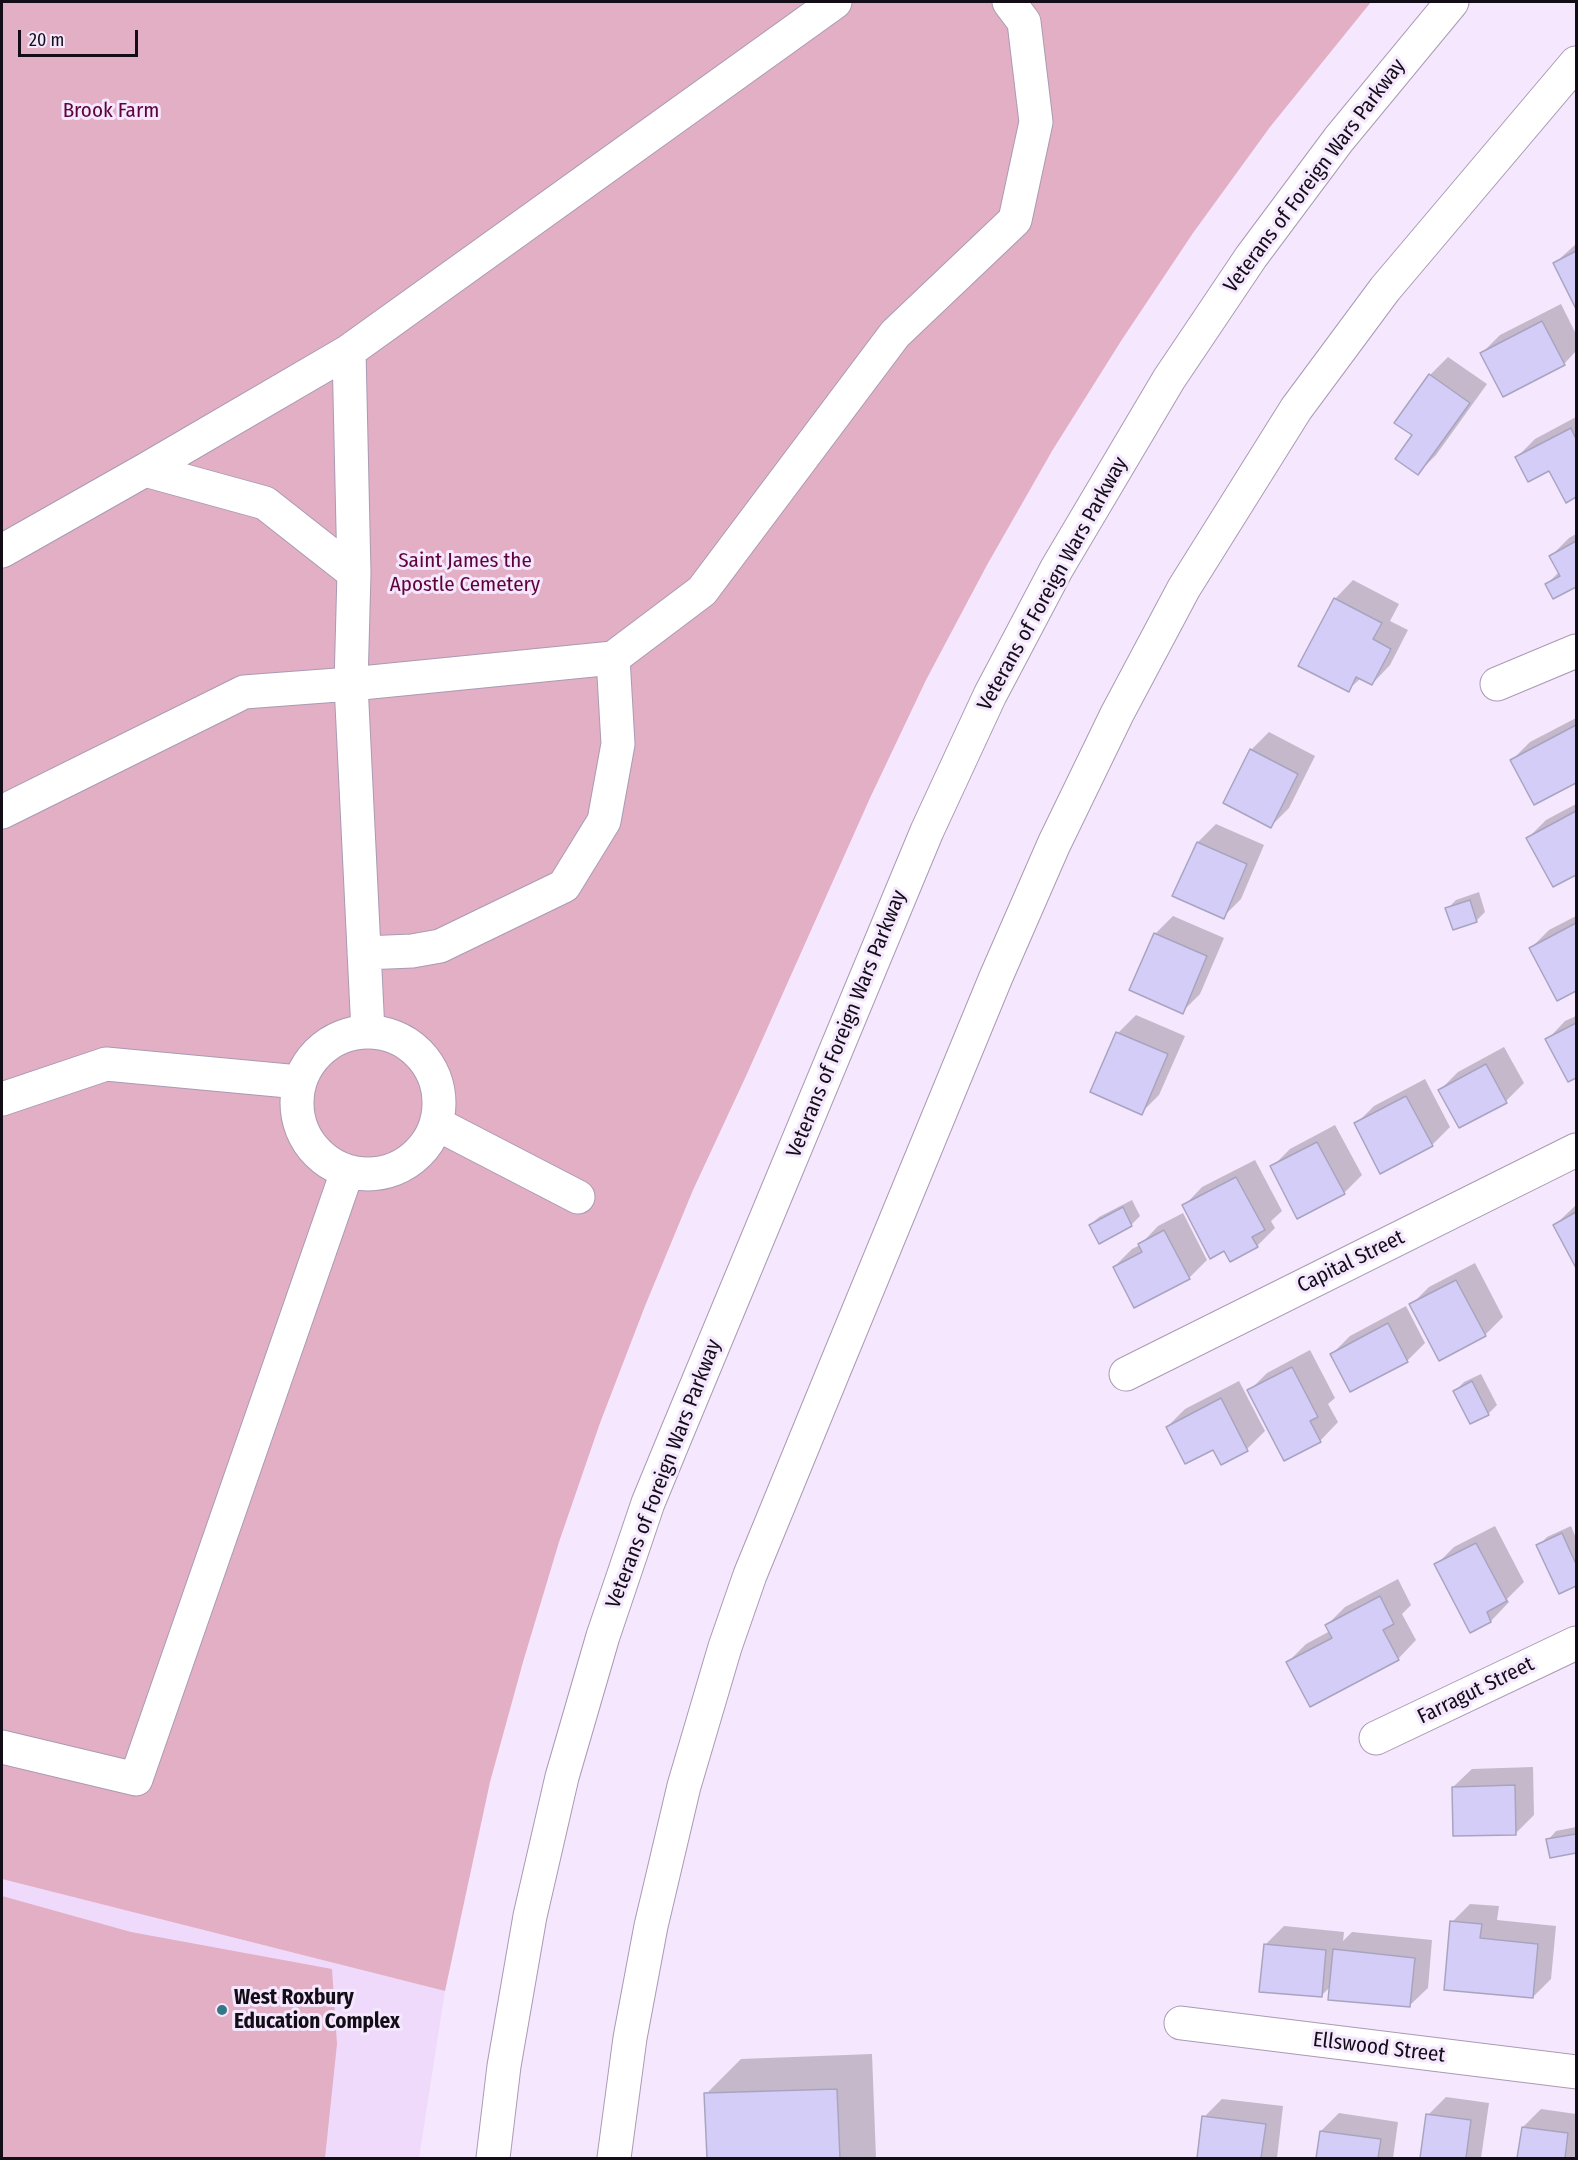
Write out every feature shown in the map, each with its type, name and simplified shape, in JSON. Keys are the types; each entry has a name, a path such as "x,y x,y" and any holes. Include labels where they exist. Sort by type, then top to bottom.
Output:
{"main road":[{"path":"2,551 349,351 835,2"},
{"path":"2,812 244,692 351,684 613,658 702,591 895,334 1015,220 1036,123 1024,22 1009,2"},
{"name":"Veterans of Foreign Wars Parkway","path":"493,2158 504,2066 530,1916 562,1777 603,1636 648,1503 927,831 990,695 1051,579 1093,504 1169,379 1251,257 1338,139 1452,2"},
{"path":"614,2158 627,2059 651,1926 687,1776 725,1647 750,1575 831,1375 996,977 1054,844 1117,714 1184,588 1296,410 1386,289 1576,63"},
{"path":"349,351 354,573 351,684 368,1032"},
{"path":"145,470 265,503 354,573"},
{"path":"1497,684 1576,651"},
{"path":"364,953 412,951 440,946 564,886 604,821 618,744 613,658"},
{"path":"368,1032 390,1035 410,1045 426,1061 436,1080 440,1103 437,1124 426,1144 411,1160 391,1171 369,1175 347,1172 327,1162 311,1146 301,1126 296,1105 299,1082 318,1051 333,1041 350,1034 368,1032"},
{"path":"2,1099 106,1064 299,1082"},
{"path":"437,1124 578,1197"},
{"name":"Capital Street","path":"1126,1374 1576,1150"},
{"path":"2,1747 136,1779 347,1172"},
{"name":"Farragut Street","path":"1376,1738 1576,1643"},
{"name":"Ellswood Street","path":"1182,2023 1576,2072"}],"shaded area":[{"name":"West Roxbury Education Complex","path":"2,1879 445,1991 419,2158 2,2158"}],"green space":[{"name":"Saint James the Apostle Cemetery","path":"2,2 1371,2 1270,127 1193,233 1121,341 1052,451 987,565 926,680 870,798 693,1190 600,1423 559,1542 490,1782 445,1991 2,1879"},
{"name":"West Roxbury Education Complex","path":"2,1896 131,1932 332,1969 337,2044 325,2158 2,2158"}],"building":[{"path":"1576,251 1576,309 1553,263"},
{"path":"1542,321 1565,365 1503,397 1480,353"},
{"path":"1429,374 1470,403 1418,475 1395,459 1412,435 1394,423"},
{"path":"1571,428 1576,436 1576,497 1566,503 1549,471 1528,482 1515,457"},
{"path":"1576,541 1576,587 1553,599 1545,584 1560,576 1549,556"},
{"path":"1334,598 1382,623 1373,639 1391,649 1372,685 1356,677 1349,692 1298,666"},
{"path":"1576,725 1576,783 1534,805 1510,760"},
{"path":"1250,749 1298,774 1271,828 1223,803"},
{"path":"1576,811 1576,875 1553,887 1526,838"},
{"path":"1197,842 1247,864 1224,919 1172,896"},
{"path":"1470,900 1477,922 1453,930 1445,908"},
{"path":"1576,923 1576,991 1557,1001 1529,948"},
{"path":"1154,933 1207,956 1183,1014 1129,990"},
{"path":"1576,1023 1576,1078 1568,1082 1545,1039"},
{"path":"1116,1032 1168,1054 1142,1115 1090,1092"},
{"path":"1486,1064 1507,1103 1459,1128 1438,1090"},
{"path":"1406,1096 1433,1146 1380,1174 1354,1123"},
{"path":"1317,1142 1345,1194 1297,1219 1270,1166"},
{"path":"1236,1177 1265,1230 1252,1237 1258,1247 1230,1262 1224,1251 1210,1259 1182,1205"},
{"path":"1123,1207 1132,1226 1099,1244 1089,1225"},
{"path":"1576,1212 1576,1268 1553,1225"},
{"path":"1164,1230 1190,1279 1134,1308 1113,1267 1142,1252 1138,1244"},
{"path":"1456,1280 1486,1336 1439,1361 1409,1304"},
{"path":"1388,1323 1408,1362 1350,1392 1330,1354"},
{"path":"1292,1367 1318,1417 1310,1421 1321,1442 1284,1461 1247,1390"},
{"path":"1472,1381 1489,1415 1470,1424 1453,1391"},
{"path":"1221,1398 1248,1451 1221,1465 1213,1450 1185,1464 1166,1427"},
{"path":"1562,1533 1576,1564 1576,1586 1559,1594 1536,1545"},
{"path":"1476,1543 1507,1601 1487,1612 1491,1622 1470,1633 1434,1564"},
{"path":"1380,1596 1394,1624 1383,1630 1399,1660 1310,1707 1286,1662 1332,1638 1325,1625"},
{"path":"1515,1785 1516,1835 1453,1836 1452,1787"},
{"path":"1576,1834 1576,1853 1550,1858 1546,1839"},
{"path":"1450,1921 1482,1924 1480,1938 1538,1944 1533,1998 1444,1990"},
{"path":"1264,1944 1326,1950 1322,1997 1259,1992"},
{"path":"1333,1949 1415,1958 1410,2007 1328,2000"},
{"path":"837,2089 840,2158 707,2158 704,2093"},
{"path":"1426,2114 1471,2120 1466,2158 1420,2158"},
{"path":"1202,2116 1266,2124 1261,2158 1197,2158"},
{"path":"1522,2127 1568,2133 1565,2158 1517,2158"},
{"path":"1320,2131 1381,2139 1378,2158 1316,2158"}],"place":[{"name":"West Roxbury Education Complex","path":"222,2010"}],"park label":[{"name":"Brook Farm","path":"111,111"}]}
